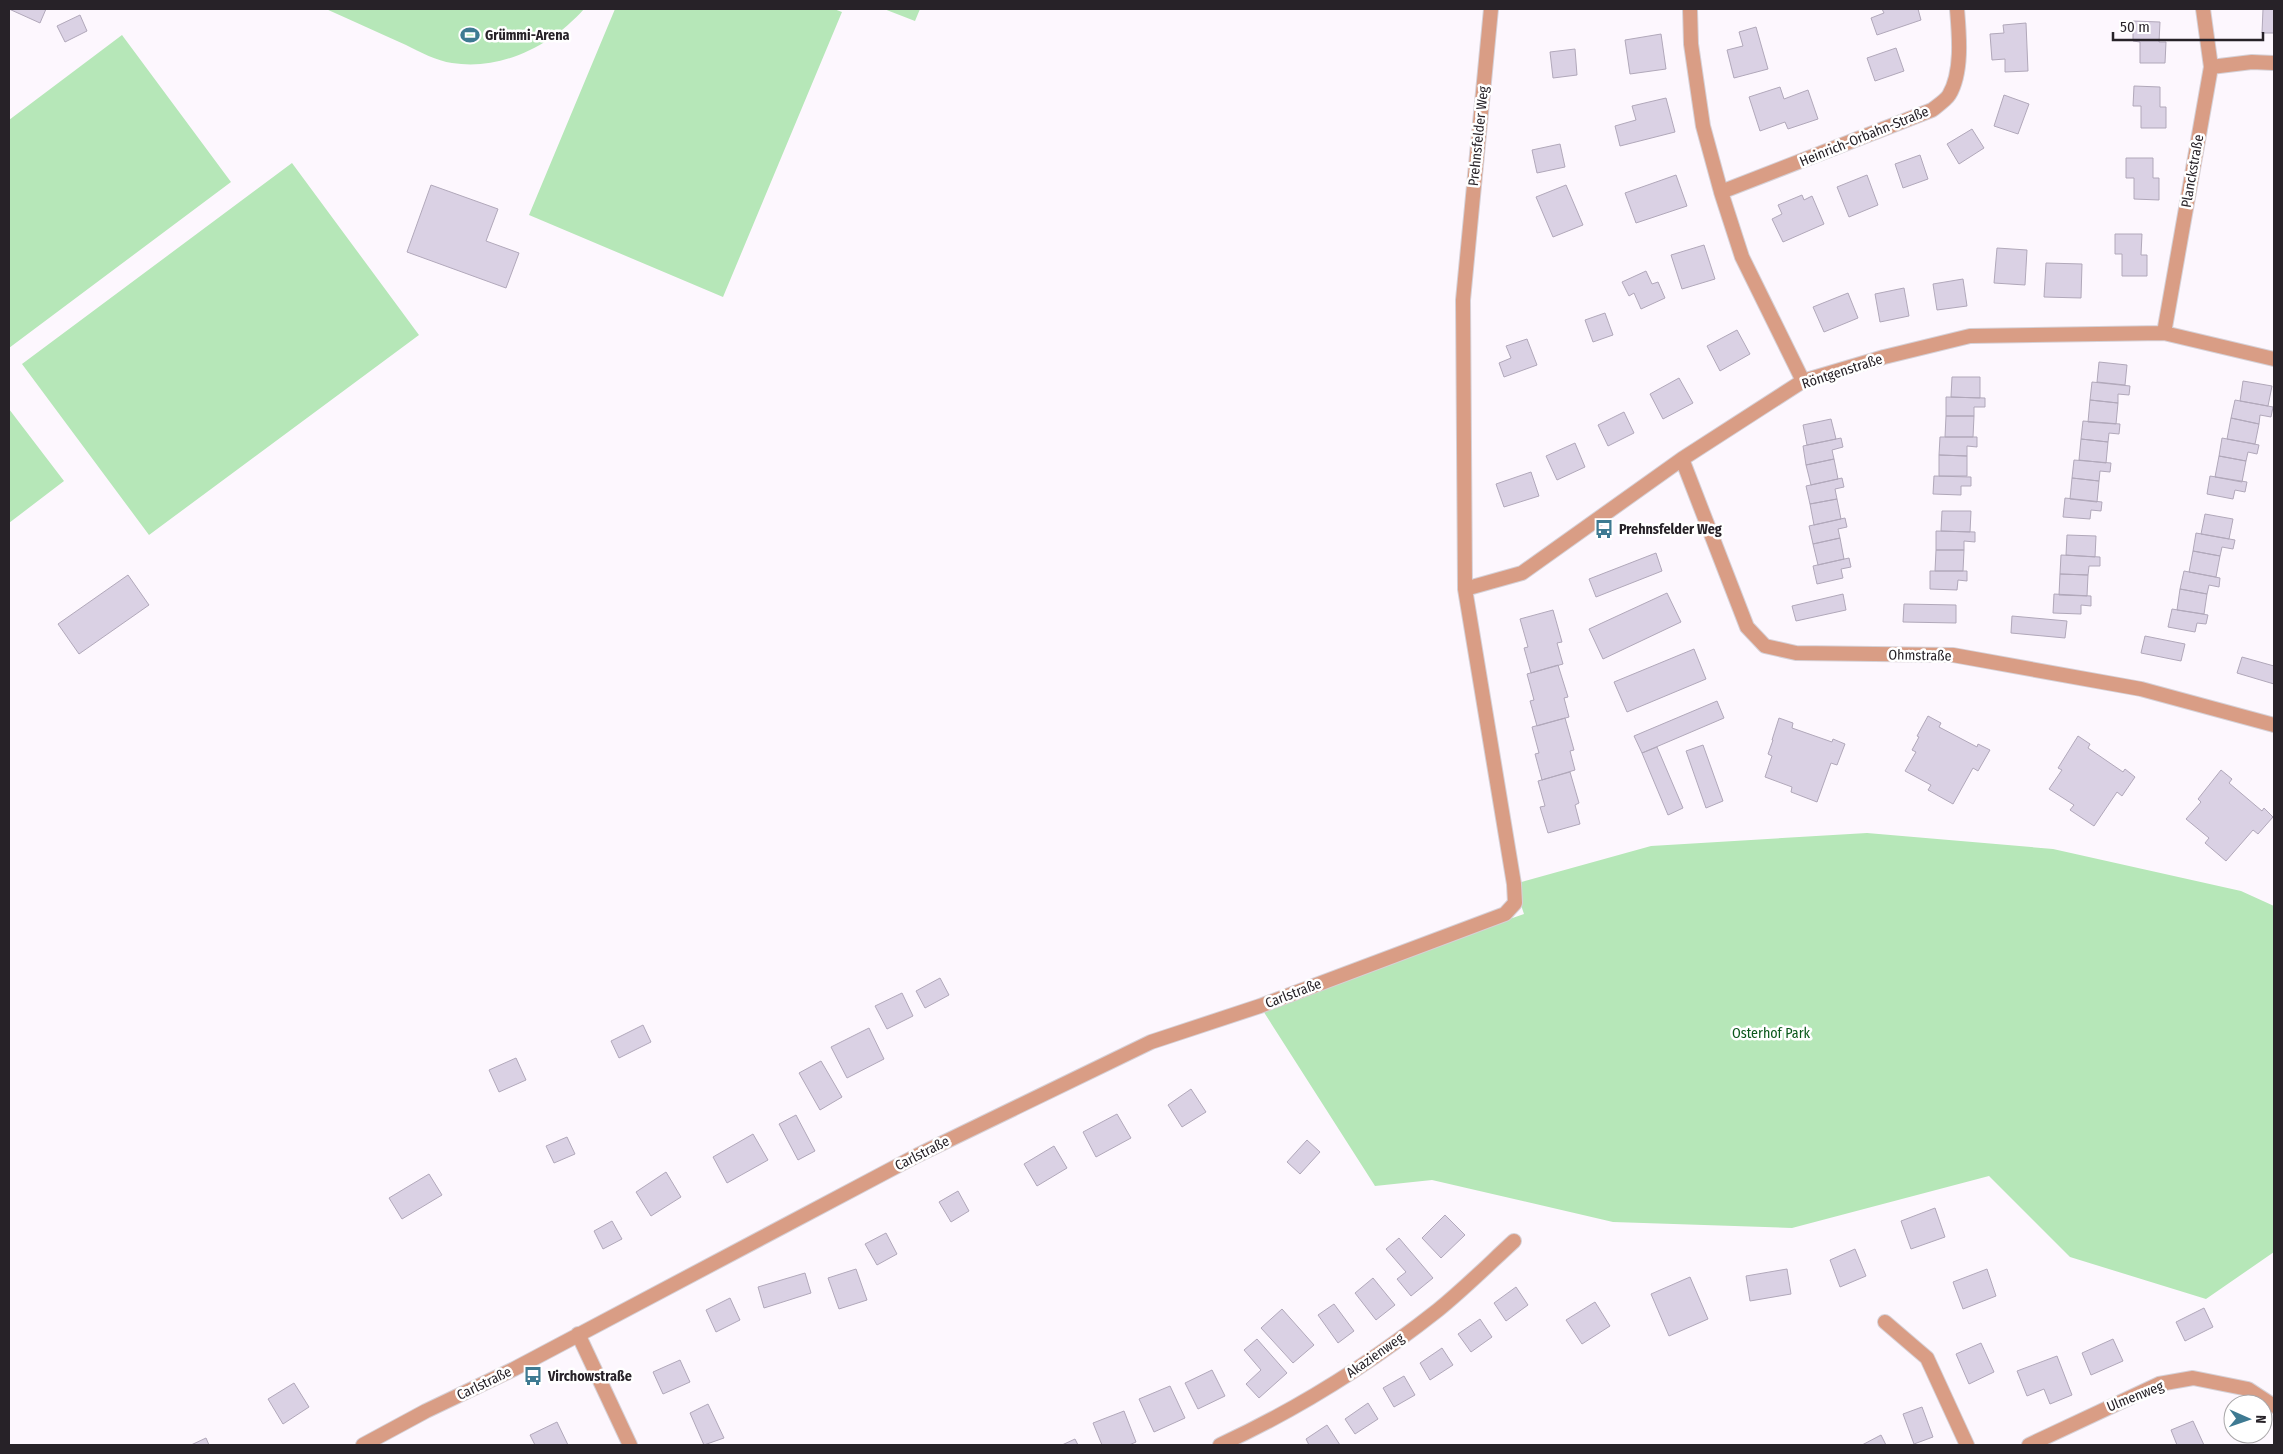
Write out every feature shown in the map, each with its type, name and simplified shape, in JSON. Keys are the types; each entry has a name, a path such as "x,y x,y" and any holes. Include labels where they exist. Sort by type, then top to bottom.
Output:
{"street":[{"name":"Prehnsfelder Weg","path":"1491,9 1463,300 1465,589 1514,884 1515,903 1505,914"},
{"path":"1690,9 1690,44 1703,126 1721,192 1742,257 1803,381"},
{"name":"Heinrich-Orbahn-Straße","path":"1721,192 1932,110 1949,95 1956,74 1960,46 1957,9"},
{"name":"Planckstraße","path":"2164,333 2211,67 2203,9"},
{"path":"2211,67 2252,62 2274,63"},
{"name":"Röntgenstraße","path":"1465,589 1522,573 1682,459 1803,381 1884,357 1970,336 2164,333 2274,359"},
{"name":"Ohmstraße","path":"1682,459 1747,627 1765,646 1796,653 1953,655 2141,689 2274,725"},
{"name":"Carlstraße","path":"363,1445 578,1334 918,1154 1151,1042 1260,1006 1505,914"},
{"name":"Akazienweg","path":"1220,1445 1273,1420 1358,1368 1439,1309 1514,1241"},
{"path":"1885,1322 1927,1358 1968,1445"},
{"path":"578,1334 630,1445"},
{"name":"Ulmenweg","path":"2028,1445 2159,1384 2193,1378 2248,1389 2274,1406"}],"green space":[{"name":"Grümmi-Arena","path":"326,9 584,9 557,34 525,52 489,63 471,64 446,62 435,58"},
{"path":"615,9 834,9 842,12 723,297 529,215"},
{"path":"884,9 920,9 915,21"},
{"path":"122,35 231,182 9,348 9,120"},
{"path":"292,163 419,335 149,535 22,364"},
{"path":"9,409 64,481 9,523"},
{"name":"Osterhof Park","path":"1867,833 2053,849 2241,891 2274,906 2274,1252 2206,1299 2070,1257 1989,1176 1792,1228 1613,1222 1432,1180 1375,1186 1260,1006 1524,914 1514,884 1651,846"}],"building":[{"path":"9,9 46,9 40,23"},
{"path":"1882,9 1918,9 1921,20 1877,35 1871,18 1884,13"},
{"path":"2263,9 2274,9 2274,33 2262,33"},
{"path":"80,15 87,31 65,42 57,26"},
{"path":"2133,21 2160,22 2159,42 2166,42 2165,63 2140,63 2140,42 2133,41"},
{"path":"2026,23 2028,71 2005,72 2005,59 1992,60 1990,34 2004,33 2003,25"},
{"path":"1756,27 1768,69 1734,78 1727,50 1743,46 1739,32"},
{"path":"1661,34 1666,69 1630,74 1625,40"},
{"path":"1896,48 1904,71 1875,81 1867,58"},
{"path":"1575,49 1577,75 1553,78 1550,52"},
{"path":"2134,86 2160,87 2160,107 2166,107 2166,128 2141,128 2141,106 2133,106"},
{"path":"1780,87 1784,99 1808,90 1818,119 1788,129 1785,122 1760,131 1749,97"},
{"path":"2004,95 2029,104 2018,134 1994,126"},
{"path":"1666,98 1675,132 1620,146 1615,126 1636,120 1632,106"},
{"path":"1972,129 1984,148 1959,164 1947,144"},
{"path":"1560,144 1565,167 1537,173 1532,150"},
{"path":"1920,155 1928,179 1903,188 1895,164"},
{"path":"2126,158 2153,158 2153,178 2159,178 2159,200 2134,199 2134,178 2126,178"},
{"path":"1676,175 1687,206 1636,223 1625,193"},
{"path":"1867,175 1878,205 1849,217 1837,187"},
{"path":"431,185 498,209 486,241 519,253 506,288 407,252"},
{"path":"1566,185 1583,225 1553,237 1536,197"},
{"path":"1802,195 1804,200 1812,196 1824,224 1783,242 1772,219 1782,214 1778,205"},
{"path":"2115,234 2142,234 2141,255 2147,255 2147,276 2122,276 2122,254 2115,254"},
{"path":"1704,245 1715,279 1682,289 1671,255"},
{"path":"1997,248 2027,250 2025,285 1994,283"},
{"path":"2046,263 2082,264 2081,298 2044,297"},
{"path":"1646,271 1652,284 1658,282 1665,298 1641,309 1634,293 1629,296 1622,282"},
{"path":"1963,279 1967,306 1937,310 1933,284"},
{"path":"1904,288 1909,316 1880,322 1875,294"},
{"path":"1848,293 1858,318 1824,332 1813,307"},
{"path":"1605,313 1613,335 1593,342 1585,320"},
{"path":"1737,330 1750,354 1720,371 1707,346"},
{"path":"1527,339 1537,365 1504,377 1499,363 1511,358 1506,346"},
{"path":"2099,362 2127,365 2125,385 2097,382"},
{"path":"1952,377 1980,377 1980,398 1951,397"},
{"path":"1679,378 1693,403 1663,419 1650,394"},
{"path":"2243,381 2272,386 2268,406 2240,401"},
{"path":"2092,382 2130,386 2129,395 2118,394 2118,403 2090,400"},
{"path":"1946,397 1985,398 1985,407 1974,407 1974,416 1946,416"},
{"path":"2090,400 2118,403 2116,424 2088,422"},
{"path":"2235,400 2273,407 2271,417 2260,415 2259,424 2231,418"},
{"path":"1624,412 1634,433 1608,446 1598,425"},
{"path":"1946,416 1974,416 1973,437 1945,437"},
{"path":"2231,418 2259,424 2255,444 2227,439"},
{"path":"1831,419 1836,439 1807,445 1803,425"},
{"path":"2083,421 2120,424 2119,434 2109,433 2108,442 2081,439"},
{"path":"1940,437 1977,437 1977,447 1967,446 1967,456 1939,455"},
{"path":"1841,438 1843,447 1832,450 1834,459 1806,465 1803,446"},
{"path":"2222,438 2259,445 2257,454 2248,452 2246,461 2219,456"},
{"path":"2081,439 2108,442 2106,463 2079,460"},
{"path":"1575,443 1585,467 1557,480 1546,456"},
{"path":"1939,455 1967,456 1967,476 1939,476"},
{"path":"2219,456 2246,461 2242,482 2215,477"},
{"path":"1834,459 1838,479 1811,485 1806,465"},
{"path":"2074,460 2111,463 2110,472 2100,471 2099,481 2072,478"},
{"path":"1531,472 1539,496 1504,507 1496,484"},
{"path":"1934,476 1971,477 1971,486 1961,486 1961,495 1933,494"},
{"path":"2210,476 2247,482 2245,492 2235,490 2233,499 2207,494"},
{"path":"1842,478 1844,487 1835,489 1837,499 1810,504 1806,486"},
{"path":"2072,478 2099,481 2097,502 2070,499"},
{"path":"2065,498 2102,502 2101,511 2091,510 2090,519 2063,517"},
{"path":"1837,499 1841,519 1814,525 1810,504"},
{"path":"1942,511 1971,511 1970,532 1941,531"},
{"path":"2205,514 2233,519 2229,539 2201,534"},
{"path":"1845,518 1847,527 1838,529 1840,538 1813,544 1809,526"},
{"path":"1936,531 1975,532 1975,542 1964,541 1964,550 1936,550"},
{"path":"2196,533 2235,540 2233,549 2222,547 2220,556 2193,551"},
{"path":"2067,535 2096,536 2095,557 2066,555"},
{"path":"1840,538 1844,559 1818,565 1813,544"},
{"path":"1936,550 1964,550 1963,571 1935,571"},
{"path":"2193,551 2220,556 2216,577 2189,572"},
{"path":"1656,553 1662,571 1596,597 1589,579"},
{"path":"2061,555 2100,557 2100,566 2089,566 2088,575 2060,574"},
{"path":"1849,558 1851,567 1841,569 1843,578 1817,584 1813,566"},
{"path":"1930,571 1967,571 1967,581 1958,580 1957,590 1930,589"},
{"path":"2184,571 2220,578 2219,587 2209,585 2207,594 2180,589"},
{"path":"2060,574 2088,575 2087,596 2059,595"},
{"path":"128,575 149,605 79,654 58,624"},
{"path":"2180,589 2207,594 2204,614 2177,610"},
{"path":"1667,593 1681,622 1603,659 1589,629"},
{"path":"1843,594 1846,610 1796,621 1792,606"},
{"path":"2054,594 2091,596 2091,606 2081,605 2081,614 2053,613"},
{"path":"1904,604 1956,605 1956,623 1903,622"},
{"path":"2172,609 2208,615 2206,624 2197,623 2195,632 2168,627"},
{"path":"1553,610 1562,642 1557,643 1563,664 1531,673 1524,648 1528,647 1520,619"},
{"path":"2012,616 2067,621 2065,638 2011,633"},
{"path":"2145,636 2185,644 2181,661 2141,653"},
{"path":"1694,649 1706,679 1627,712 1614,682"},
{"path":"2242,657 2274,666 2274,684 2237,673"},
{"path":"1558,665 1568,697 1564,698 1569,717 1537,726 1530,701 1534,700 1527,674"},
{"path":"1717,701 1724,718 1642,753 1634,736"},
{"path":"1928,716 1941,723 1939,727 1977,747 1978,744 1990,750 1978,771 1973,768 1953,804 1928,790 1931,785 1905,771 1916,752 1912,750"},
{"path":"1565,718 1574,750 1570,751 1575,770 1542,780 1535,754 1539,753 1532,727"},
{"path":"1779,718 1793,723 1792,728 1832,742 1833,739 1845,744 1837,765 1831,763 1817,802 1791,792 1792,787 1765,777 1772,756 1768,754"},
{"path":"2078,736 2090,744 2088,748 2123,772 2125,769 2135,777 2122,796 2117,792 2094,826 2070,810 2074,805 2049,789 2062,770 2058,768"},
{"path":"1703,745 1723,801 1706,808 1686,751"},
{"path":"1657,747 1683,808 1668,815 1642,753"},
{"path":"2221,770 2232,779 2229,783 2262,811 2264,808 2273,817 2258,834 2253,830 2226,861 2205,843 2209,838 2186,819 2201,802 2198,799"},
{"path":"1570,772 1579,803 1575,805 1580,824 1548,833 1540,807 1545,806 1538,781"},
{"path":"940,978 949,995 925,1008 916,991"},
{"path":"902,993 913,1016 887,1029 875,1006"},
{"path":"643,1025 651,1042 619,1058 611,1041"},
{"path":"869,1028 884,1059 847,1078 831,1047"},
{"path":"516,1058 526,1080 499,1092 489,1070"},
{"path":"821,1061 842,1097 820,1110 799,1073"},
{"path":"1191,1089 1206,1112 1182,1127 1168,1105"},
{"path":"1117,1114 1131,1138 1096,1157 1083,1132"},
{"path":"796,1115 815,1151 798,1160 779,1124"},
{"path":"753,1134 768,1160 727,1183 713,1157"},
{"path":"567,1137 575,1154 554,1163 546,1146"},
{"path":"1307,1140 1320,1152 1300,1174 1287,1162"},
{"path":"1054,1146 1067,1168 1037,1186 1024,1164"},
{"path":"666,1172 681,1197 651,1216 636,1192"},
{"path":"429,1174 442,1195 402,1219 389,1198"},
{"path":"958,1191 969,1211 951,1222 939,1202"},
{"path":"1935,1208 1945,1237 1911,1249 1901,1221"},
{"path":"1445,1215 1465,1235 1441,1258 1422,1238"},
{"path":"612,1221 622,1239 603,1249 594,1231"},
{"path":"886,1233 897,1254 877,1265 865,1244"},
{"path":"1399,1238 1433,1278 1411,1296 1397,1279 1406,1272 1386,1249"},
{"path":"1855,1249 1866,1276 1840,1287 1830,1260"},
{"path":"856,1269 867,1300 839,1309 828,1278"},
{"path":"1787,1269 1791,1294 1750,1301 1746,1276"},
{"path":"1987,1269 1996,1296 1963,1309 1953,1282"},
{"path":"805,1273 811,1293 764,1308 758,1287"},
{"path":"1690,1277 1708,1319 1669,1336 1651,1294"},
{"path":"1373,1278 1395,1305 1376,1320 1355,1293"},
{"path":"1516,1287 1528,1305 1506,1321 1494,1303"},
{"path":"730,1298 740,1320 716,1332 706,1310"},
{"path":"1595,1302 1610,1326 1582,1344 1566,1320"},
{"path":"1334,1304 1354,1331 1338,1343 1318,1315"},
{"path":"2204,1308 2213,1327 2185,1341 2176,1322"},
{"path":"1282,1309 1314,1345 1293,1363 1261,1328"},
{"path":"1480,1319 1492,1337 1471,1352 1458,1334"},
{"path":"1257,1339 1287,1373 1259,1398 1246,1384 1261,1370 1244,1350"},
{"path":"2113,1339 2123,1361 2091,1375 2082,1353"},
{"path":"1981,1343 1994,1372 1969,1384 1956,1354"},
{"path":"1442,1348 1453,1365 1430,1380 1420,1363"},
{"path":"2057,1356 2072,1395 2050,1404 2044,1389 2027,1396 2017,1371"},
{"path":"680,1360 690,1382 663,1394 653,1372"},
{"path":"1212,1370 1225,1396 1198,1409 1185,1383"},
{"path":"1404,1376 1415,1395 1394,1407 1383,1388"},
{"path":"294,1383 309,1407 283,1424 268,1399"},
{"path":"1170,1386 1185,1418 1154,1432 1139,1399"},
{"path":"1368,1403 1378,1419 1355,1434 1345,1419"},
{"path":"708,1404 724,1438 704,1445 690,1413"},
{"path":"1922,1407 1933,1437 1914,1444 1903,1414"},
{"path":"1124,1411 1136,1442 1129,1445 1102,1445 1093,1423"},
{"path":"2193,1421 2204,1445 2177,1445 2171,1430"},
{"path":"557,1422 568,1445 535,1445 530,1435"},
{"path":"1327,1425 1340,1445 1309,1445 1306,1439"},
{"path":"1881,1435 1886,1445 1862,1445"},
{"path":"206,1438 209,1445 191,1445"},
{"path":"1075,1439 1078,1445 1062,1445"}],"place":[{"name":"Grümmi-Arena","path":"470,35"},
{"name":"Prehnsfelder Weg","path":"1604,529"},
{"name":"Virchowstraße","path":"533,1376"}]}
